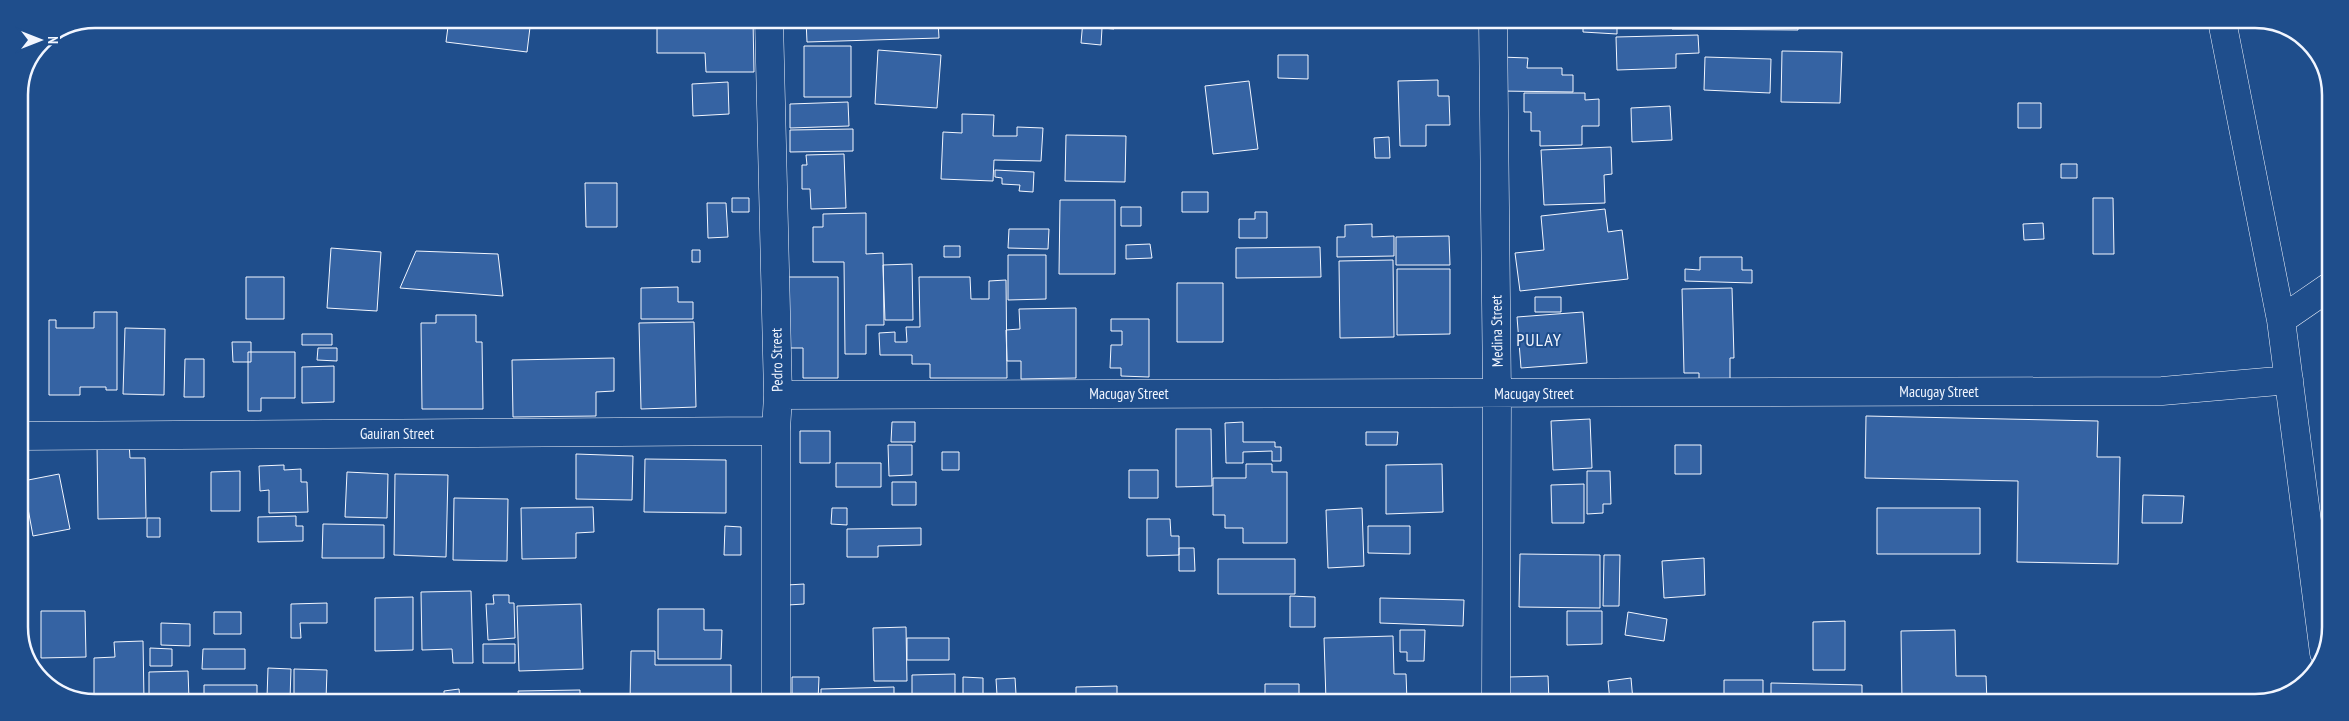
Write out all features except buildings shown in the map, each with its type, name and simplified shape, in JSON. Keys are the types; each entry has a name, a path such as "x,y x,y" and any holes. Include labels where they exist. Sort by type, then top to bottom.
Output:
{"street":[{"name":"Pedro Street","path":"769,28 778,395 776,431 776,694"},
{"name":"Medina Street","path":"1493,28 1497,394 1496,694"},
{"path":"2223,28 2281,320 2321,633"},
{"path":"2281,320 2321,293"},
{"name":"Macugay Street","path":"778,395 2162,391 2289,380"},
{"name":"Gauiran Street","path":"28,436 776,431"}],"district":[{"name":"PULAY","path":"1539,340"}]}
